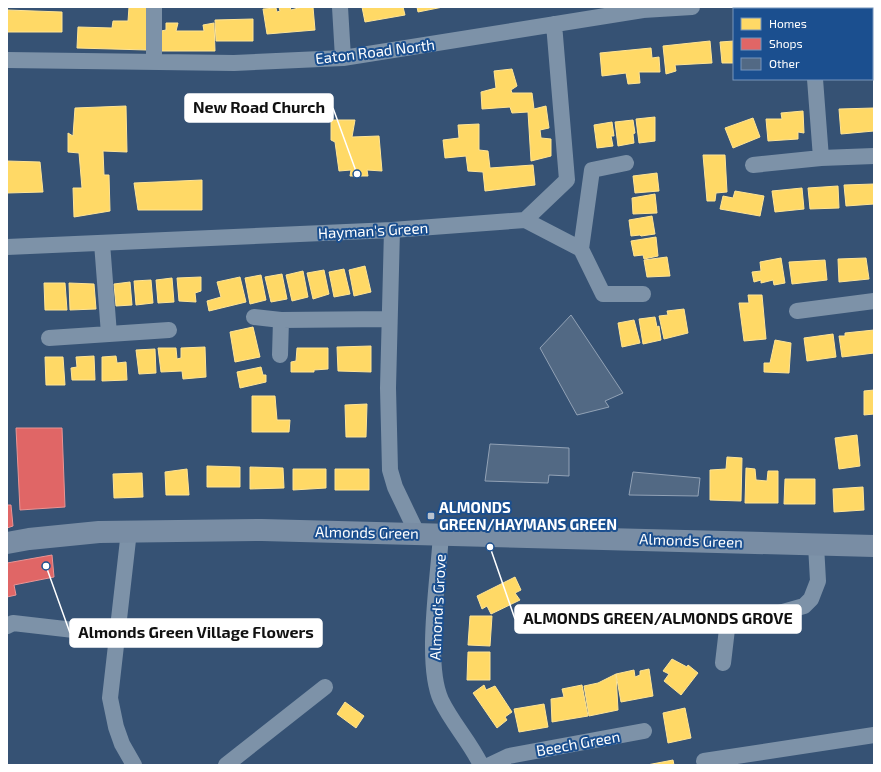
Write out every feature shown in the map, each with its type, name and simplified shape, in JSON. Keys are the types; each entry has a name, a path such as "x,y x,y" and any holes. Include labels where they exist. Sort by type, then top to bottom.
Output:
{"street":[{"path":"154,7 154,61"},
{"path":"340,7 343,58"},
{"name":"Eaton Road North","path":"7,60 234,63 343,58 643,8 692,7"},
{"path":"554,24 567,180 525,220 580,249 603,294 643,294"},
{"path":"815,80 821,158"},
{"path":"753,165 821,158 874,156"},
{"path":"580,249 592,170 626,163"},
{"name":"Hayman's Green","path":"7,247 392,230 525,220"},
{"path":"392,230 389,319 390,470 395,487 417,533"},
{"path":"102,242 109,334"},
{"path":"797,311 874,301"},
{"path":"254,317 281,320 389,319"},
{"path":"280,355 281,320"},
{"path":"49,338 169,330"},
{"name":"Almonds Green","path":"7,543 29,539 129,532 262,530 441,533 874,546"},
{"path":"129,532 110,698 112,711 122,744 134,765"},
{"name":"Almond's Grove","path":"441,533 434,634 434,671 441,700 481,765"},
{"path":"723,663 727,629 732,624 792,610 804,606 811,598 818,581 816,544"},
{"path":"7,626 13,624 117,635"},
{"path":"226,765 325,688"},
{"name":"Beech Green","path":"490,765 509,756 644,731"},
{"path":"704,761 744,760 874,735"}],"building: Homes":[{"path":"129,7 149,7 147,50 77,48 78,27 112,28 113,21 128,21"},
{"path":"279,7 290,7 291,10 302,7 313,7 315,30 267,34 263,9 276,8 277,12 280,11"},
{"path":"362,7 403,7 405,15 365,22"},
{"path":"417,7 443,7 418,12"},
{"path":"7,10 62,12 62,32 7,32"},
{"path":"253,19 253,41 216,41 215,20"},
{"path":"166,23 178,23 176,31 204,31 203,25 214,23 215,51 161,51 161,31 166,30"},
{"path":"710,41 712,63 675,65 676,71 666,74 663,46"},
{"path":"733,41 733,63 722,63 720,42"},
{"path":"651,48 652,58 659,57 660,72 639,72 640,83 628,84 626,73 602,76 600,53"},
{"path":"512,69 517,86 511,90 512,93 532,93 534,109 546,106 549,128 540,130 541,138 551,139 551,156 531,161 528,112 512,113 510,107 482,109 481,92 496,88 494,71"},
{"path":"126,106 127,152 103,151 104,175 109,175 110,211 74,217 73,188 82,188 79,153 68,152 68,133 73,136 75,108"},
{"path":"874,108 874,131 841,134 839,109"},
{"path":"803,111 804,133 798,132 798,139 768,141 766,119 782,119 781,113"},
{"path":"655,117 655,141 639,143 636,119"},
{"path":"753,118 760,137 733,148 725,128"},
{"path":"331,120 355,120 352,137 379,136 382,171 367,170 368,176 350,176 351,170 339,171 335,142 331,140"},
{"path":"633,120 635,133 633,134 634,143 618,146 615,122"},
{"path":"612,122 614,136 611,136 613,146 597,148 594,125"},
{"path":"479,124 479,150 488,151 490,168 533,165 535,185 485,191 483,172 468,171 466,156 445,158 443,140 459,138 458,125"},
{"path":"703,155 725,155 727,192 716,193 715,201 707,201"},
{"path":"7,161 40,162 43,192 7,193"},
{"path":"657,173 659,191 635,193 633,176"},
{"path":"202,180 202,210 138,210 134,183"},
{"path":"874,184 874,204 846,206 844,185"},
{"path":"838,186 839,208 810,209 808,188"},
{"path":"802,188 804,209 775,212 772,191"},
{"path":"735,191 764,196 760,216 720,209 723,196 733,198"},
{"path":"655,194 657,213 633,214 632,198"},
{"path":"652,216 655,234 631,236 629,220"},
{"path":"656,237 658,256 644,259 643,255 634,256 631,241"},
{"path":"667,257 670,276 647,277 644,260"},
{"path":"781,258 785,283 774,285 773,280 761,283 761,280 754,282 752,272 761,271 760,262"},
{"path":"866,258 869,279 839,282 838,259"},
{"path":"825,260 827,280 792,284 789,262"},
{"path":"365,266 371,292 354,296 349,270"},
{"path":"344,269 350,294 334,297 329,272"},
{"path":"324,270 329,294 313,299 307,273"},
{"path":"303,271 308,297 292,301 286,275"},
{"path":"282,274 287,299 271,302 265,277"},
{"path":"261,275 266,300 250,304 245,278"},
{"path":"201,277 201,291 195,293 196,302 179,301 177,278"},
{"path":"240,277 246,302 209,311 207,301 221,297 217,282"},
{"path":"172,278 174,302 158,303 156,280"},
{"path":"151,280 153,303 136,305 134,281"},
{"path":"130,282 132,305 116,306 114,284"},
{"path":"44,283 65,283 67,310 45,310"},
{"path":"69,283 94,284 96,309 70,310"},
{"path":"748,295 762,295 766,339 744,341 739,303 749,303"},
{"path":"684,309 688,333 664,339 659,316 668,315 667,311"},
{"path":"655,317 657,327 659,326 661,340 643,344 639,319"},
{"path":"634,320 640,343 622,347 618,323"},
{"path":"253,327 260,357 235,362 230,332"},
{"path":"874,330 874,353 842,357 839,336 845,336 845,333"},
{"path":"833,334 836,357 807,361 804,338"},
{"path":"775,340 791,343 789,373 764,372 764,363 770,363"},
{"path":"371,346 371,372 338,371 337,347"},
{"path":"205,347 206,377 183,379 182,371 161,372 158,348 176,348 177,359 181,358 181,348"},
{"path":"297,348 328,348 328,369 314,370 314,372 291,372 291,362 296,361"},
{"path":"155,349 156,373 139,374 136,350"},
{"path":"94,356 95,380 72,380 71,368 77,367 76,357"},
{"path":"116,356 117,363 126,362 127,380 102,381 102,357"},
{"path":"45,357 63,357 65,385 46,385"},
{"path":"261,367 263,375 266,375 266,382 240,388 237,372"},
{"path":"874,390 874,414 864,415 864,391"},
{"path":"252,396 275,396 277,420 290,420 289,432 252,432"},
{"path":"367,404 366,437 346,437 345,405"},
{"path":"857,435 860,466 839,469 835,438"},
{"path":"727,457 742,458 741,501 710,500 710,470 726,469"},
{"path":"207,466 240,467 240,487 207,487"},
{"path":"250,467 283,468 284,488 250,489"},
{"path":"746,468 755,469 756,480 767,481 768,471 778,471 778,503 745,503"},
{"path":"187,469 189,495 166,495 165,472"},
{"path":"293,469 326,469 326,488 293,490"},
{"path":"335,469 369,469 369,490 335,490"},
{"path":"142,473 143,497 114,498 113,474"},
{"path":"785,479 815,479 815,504 784,504"},
{"path":"863,487 864,510 834,512 833,489"},
{"path":"515,577 521,590 515,593 520,600 491,614 487,606 482,609 477,596"},
{"path":"470,616 492,616 490,646 468,645"},
{"path":"468,652 490,652 490,680 467,680"},
{"path":"672,659 687,667 688,665 698,673 681,695 664,681 669,674 663,671"},
{"path":"649,669 653,696 621,702 616,674 634,670 635,677 640,675 640,671"},
{"path":"616,674 618,710 589,716 584,686 598,683"},
{"path":"484,685 486,690 495,686 512,712 505,717 507,720 497,728 473,693"},
{"path":"582,685 588,716 552,722 551,699 564,697 562,689"},
{"path":"345,702 364,716 356,728 337,714"},
{"path":"544,704 548,727 519,732 514,709"},
{"path":"685,708 691,738 668,743 663,713"},
{"path":"673,760 674,765 647,765"}],"building: Shops":[{"path":"16,428 62,428 65,507 20,510"},
{"path":"7,505 11,505 13,526 7,528"},
{"path":"52,555 54,577 14,585 16,595 7,597 7,563"}],"building: Other":[{"path":"571,315 623,393 605,401 609,407 577,415 540,348"},
{"path":"490,444 569,448 569,476 549,475 548,483 485,481"},
{"path":"633,472 700,478 698,496 629,495"}],"place":[{"name":"New Road Church","path":"357,174"},
{"name":"ALMONDS GREEN/HAYMANS GREEN","path":"431,516"},
{"name":"ALMONDS GREEN/ALMONDS GROVE","path":"490,547"},
{"name":"Almonds Green Village Flowers","path":"46,566"}]}
